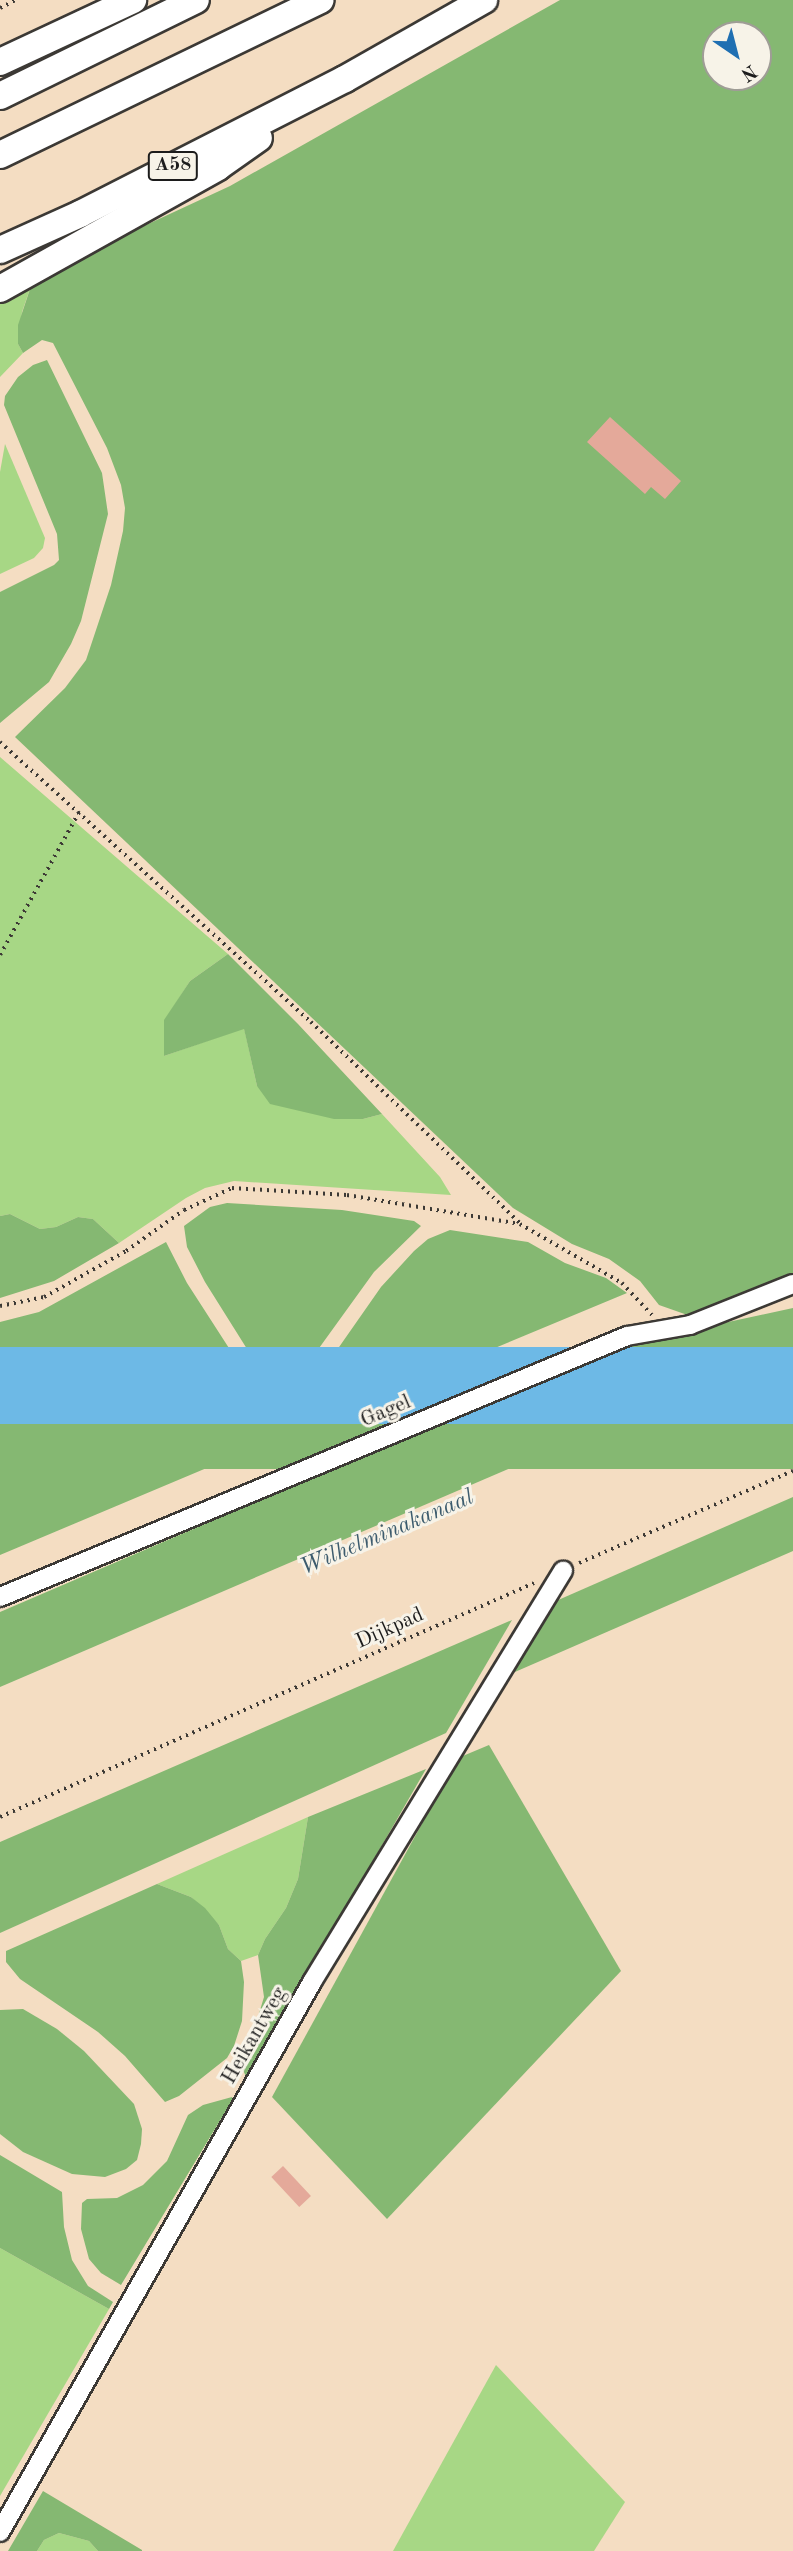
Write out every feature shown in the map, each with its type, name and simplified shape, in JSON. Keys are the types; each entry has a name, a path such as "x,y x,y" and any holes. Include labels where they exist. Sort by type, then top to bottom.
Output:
{"highway":[{"path":"0,62 133,0"},
{"path":"0,96 196,0"},
{"path":"0,155 321,0"},
{"name":"A58","path":"0,250 80,214 345,79 484,0"},
{"name":"A58","path":"0,289 218,167 345,79"}],"street":[{"name":"Gagel","path":"0,1597 627,1336 690,1325 793,1284"},
{"name":"Heikantweg","path":"0,2532 312,1982 563,1570"}],"path":[{"path":"0,8 16,0"},
{"path":"0,742 311,1022 520,1224 622,1283 664,1328"},
{"path":"0,955 79,812"},
{"path":"0,1307 44,1297 126,1251 184,1210 232,1188 347,1195 520,1224"},
{"name":"Dijkpad","path":"0,1817 793,1471"}],"green space":[{"path":"560,0 793,0 793,1274 787,1280 696,1318 659,1305 640,1281 609,1259 572,1244 513,1208 15,737 65,688 86,660 111,585 123,531 125,508 121,485 107,448 53,343 42,340 23,353 18,344 18,325 34,277 230,186"},
{"path":"34,277 22,312 18,344 23,353 0,377 0,296"},
{"path":"47,360 102,473 108,514 81,621 71,644 49,682 0,723 0,592 59,560 57,534 4,405 5,396 18,377 33,365"},
{"path":"5,444 45,538 43,548 34,558 0,574 0,472"},
{"path":"0,757 228,954 190,981 165,1020 164,1056 244,1028 257,1086 363,1119 382,1114 440,1177 451,1195 234,1181 205,1188 186,1198 119,1243 93,1219 78,1217 56,1227 40,1229 10,1214 0,1216"},
{"path":"228,954 382,1114 363,1119 334,1119 270,1104 257,1086 244,1029 164,1056 164,1020 190,981"},
{"path":"227,1203 342,1210 414,1221 421,1226 374,1272 309,1362 274,1386 264,1376 205,1282 187,1247 184,1226 210,1207"},
{"path":"10,1214 40,1229 56,1227 78,1217 93,1219 119,1243 54,1281 0,1298 0,1216"},
{"path":"450,1230 528,1242 565,1263 606,1278 627,1293 300,1429 288,1413 288,1397 330,1360 381,1287 414,1251 428,1239"},
{"path":"166,1242 187,1283 285,1435 0,1555 0,1322 39,1312"},
{"path":"793,1308 793,1347 0,1687 0,1612 622,1345"},
{"path":"0,1424 793,1424 793,1469 0,1469"},
{"path":"793,1497 793,1551 501,1678 540,1608"},
{"path":"512,1620 446,1733 0,1933 0,1842"},
{"path":"489,1745 621,1971 387,2219 272,2097 458,1758"},
{"path":"426,1769 247,2079 243,2070 244,2063 264,1997 258,1955 265,1939 286,1908 298,1879 308,1817"},
{"path":"308,1817 298,1879 286,1908 265,1939 258,1955 241,1961 228,1949 219,1925 191,1897 157,1884"},
{"path":"157,1884 191,1897 205,1908 219,1925 228,1949 241,1961 244,1982 242,2021 227,2058 179,2096 165,2102 125,2056 98,2032 20,1979 6,1962 6,1951"},
{"path":"23,2009 57,2029 84,2051 134,2104 142,2129 141,2144 137,2160 126,2169 105,2177 72,2174 23,2152 0,2134 0,2010"},
{"path":"232,2097 121,2285 101,2273 89,2259 81,2229 82,2203 87,2199 117,2198 143,2185 167,2161 188,2115 203,2105"},
{"path":"0,2155 62,2192 64,2227 72,2260 88,2286 113,2302 109,2309 0,2248"},
{"path":"0,2248 109,2309 0,2496"},
{"path":"496,2365 625,2502 594,2551 393,2551"},
{"path":"43,2491 142,2551 98,2551 89,2541 59,2533 44,2540 37,2551 8,2551"},
{"path":"59,2533 89,2541 98,2551 37,2551 44,2540"}],"water":[{"path":"0,1347 793,1347 793,1424 0,1424"}],"building":[{"path":"610,417 681,481 665,499 651,487 645,494 587,442"},
{"path":"283,2166 311,2196 299,2207 271,2177"}],"water label":[{"name":"Wilhelminakanaal","path":"387,1533"}]}
